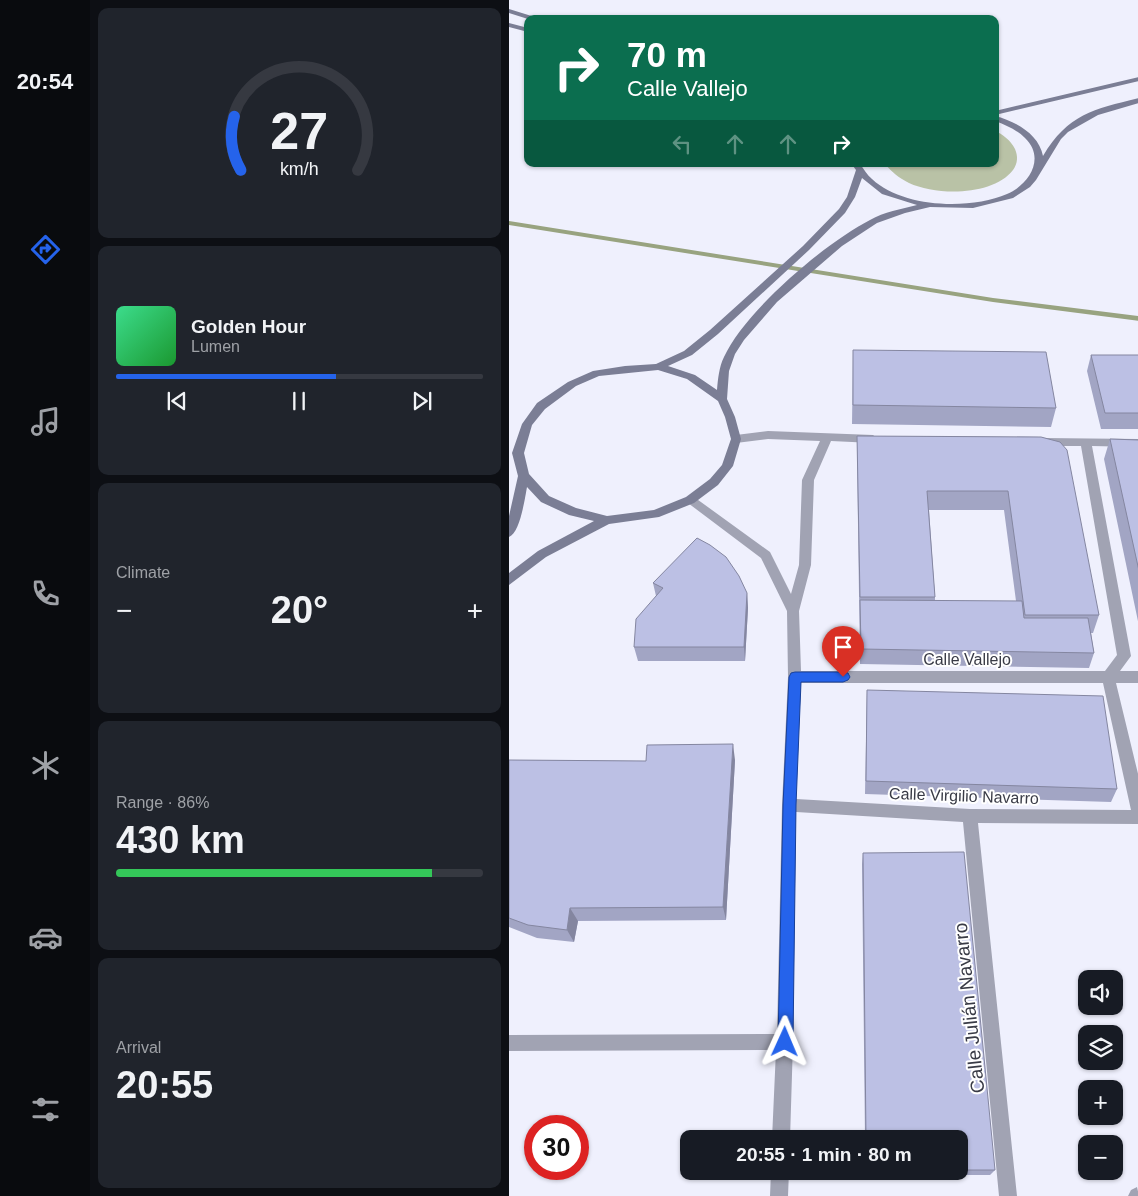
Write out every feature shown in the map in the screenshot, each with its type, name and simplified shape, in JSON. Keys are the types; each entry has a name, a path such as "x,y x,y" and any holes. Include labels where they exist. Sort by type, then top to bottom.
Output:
{"street":[{"path":"509,11 524,15"},
{"path":"509,25 524,29"},
{"path":"999,112 1138,79"},
{"path":"658,367 688,353 707,338 806,248 842,211 851,197 858,167 883,190 904,199 929,205 959,206 987,203 1011,195 1029,184 1059,137 1073,125 1089,116 1138,100"},
{"path":"999,119 1012,124 1030,138 1039,153 1039,170"},
{"path":"524,476 545,499 573,512 607,520 655,514 690,500 714,482 727,466 736,438 722,399 723,371 730,354 755,320 823,256 856,231 882,218 929,205"},
{"path":"509,532 516,513 524,476 518,453 527,424 541,406 572,384 597,373 625,368 658,367 691,377 722,399"},
{"path":"736,438 768,435 884,440"},
{"path":"781,1130 785,1042 789,805 795,677 793,611 805,566 808,480 827,438"},
{"path":"1028,442 1138,443"},
{"path":"1086,443 1124,656 1108,677 1138,812"},
{"path":"690,500 766,555 793,611"},
{"path":"509,580 542,554 607,520"},
{"name":"Calle Vallejo","path":"795,677 1138,677"},
{"name":"Calle Virgilio Navarro","path":"789,805 970,816 1138,817"},
{"name":"Calle Julián Navarro","path":"970,816 1007,1196"},
{"path":"509,1043 785,1042"},
{"path":"779,1196 780,1180"}],"green space":[{"path":"999,133 1007,138 1017,154 1015,167 1004,179 979,189 964,191 934,190 909,183 888,167 999,167"}],"building":[{"path":"853,350 1046,352 1056,408 853,405"},
{"path":"1091,355 1139,355 1139,413 1105,413"},
{"path":"857,436 1041,437 1060,442 1067,450 1099,615 1025,615 1008,491 927,491 935,597 860,597"},
{"path":"1110,439 1139,440 1139,571"},
{"path":"697,538 726,557 739,576 747,593 744,647 634,647 636,619 663,588 653,583"},
{"path":"860,600 1022,601 1024,618 1088,618 1094,653 861,649"},
{"path":"867,690 1103,696 1117,789 866,781"},
{"path":"733,744 723,907 570,908 567,930 528,925 509,918 509,760 646,761 647,745"},
{"path":"964,852 995,1170 968,1170 968,1130 866,1130 863,853"}],"waterway":[{"path":"509,223 993,300 1139,319"}],"route":[{"path":"785,1042 789,805 795,677 843,677"}]}
